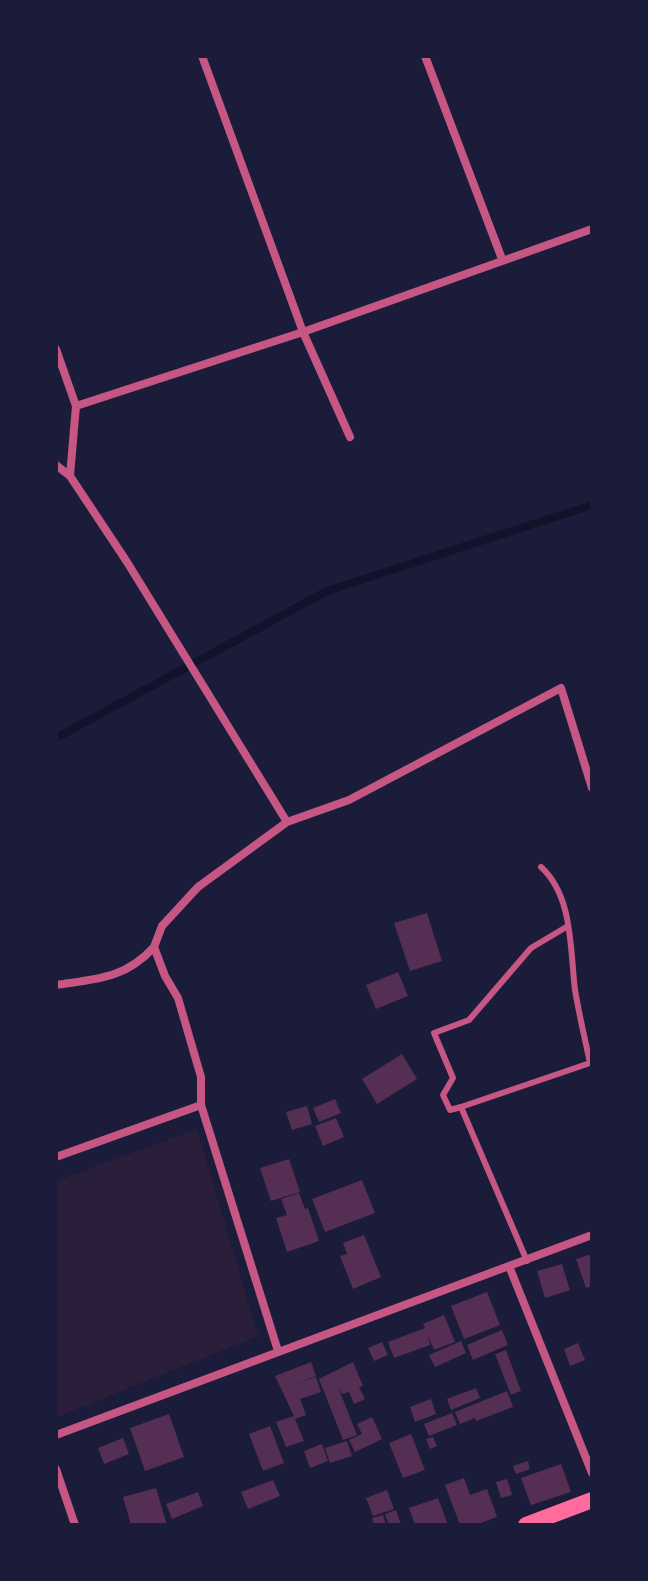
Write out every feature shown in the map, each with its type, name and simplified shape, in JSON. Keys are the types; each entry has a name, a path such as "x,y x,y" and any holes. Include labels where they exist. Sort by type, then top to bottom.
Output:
{"main road":[{"path":"526,1525 592,1500"}],"street":[{"path":"202,56 303,332 350,437"},
{"path":"425,56 502,259"},
{"path":"76,406 303,332 592,229"},
{"path":"56,349 76,406 70,476"},
{"path":"56,465 70,476 127,562 287,822"},
{"path":"56,985 117,975 139,963 154,947 162,926 198,887 287,822 349,800 561,688 592,788"},
{"path":"154,947 178,998 201,1077 201,1105 278,1351"},
{"path":"56,1157 201,1105"},
{"path":"56,1435 592,1235"},
{"path":"509,1266 592,1473"},
{"path":"56,1469 75,1525"}],"lane":[{"path":"541,867 551,876 560,895 568,926 576,992 590,1063 450,1110 443,1095 453,1078 434,1033 469,1020 531,948 568,926"},
{"path":"461,1107 527,1261"}],"shaded area":[{"path":"197,1129 258,1336 57,1417 56,1181"}],"building":[{"path":"427,913 442,961 410,971 394,923"},
{"path":"398,972 408,996 376,1009 366,985"},
{"path":"402,1054 417,1079 377,1104 362,1079"},
{"path":"335,1099 341,1113 319,1122 313,1108"},
{"path":"307,1106 312,1124 292,1130 286,1112"},
{"path":"336,1118 344,1137 323,1146 315,1126"},
{"path":"289,1159 300,1192 271,1201 260,1168"},
{"path":"362,1180 375,1213 325,1232 312,1199"},
{"path":"299,1193 305,1209 308,1208 319,1241 287,1252 276,1218 287,1215 281,1199"},
{"path":"364,1235 381,1277 353,1289 340,1256 347,1254 343,1243"},
{"path":"592,1254 592,1286 586,1288 576,1259"},
{"path":"562,1264 570,1290 545,1298 537,1271"},
{"path":"487,1292 500,1325 464,1339 451,1306"},
{"path":"444,1315 455,1342 434,1350 428,1336 430,1345 394,1358 388,1342 425,1328 423,1324"},
{"path":"502,1330 508,1345 473,1360 467,1345"},
{"path":"461,1341 466,1353 435,1367 429,1355"},
{"path":"382,1342 388,1355 374,1361 368,1348"},
{"path":"578,1343 585,1360 570,1366 564,1349"},
{"path":"506,1350 521,1391 511,1395 495,1354"},
{"path":"311,1362 316,1376 296,1384 316,1377 321,1392 300,1399 306,1415 295,1419 304,1441 286,1447 276,1422 294,1416 275,1376"},
{"path":"353,1362 365,1399 354,1404 349,1392 342,1394 338,1387 357,1435 343,1440 319,1379"},
{"path":"476,1388 480,1398 451,1410 447,1399"},
{"path":"507,1391 513,1407 460,1424 455,1412"},
{"path":"431,1399 436,1414 415,1422 410,1407"},
{"path":"452,1413 457,1425 429,1436 424,1424"},
{"path":"169,1414 184,1457 145,1471 130,1428"},
{"path":"372,1417 382,1439 355,1452 349,1440 362,1434 357,1424"},
{"path":"270,1426 284,1463 263,1471 249,1434"},
{"path":"411,1434 425,1470 403,1478 389,1443"},
{"path":"433,1437 437,1446 430,1449 426,1439"},
{"path":"123,1438 129,1454 104,1464 98,1448"},
{"path":"347,1441 352,1456 330,1463 325,1448"},
{"path":"322,1444 328,1461 310,1468 304,1451"},
{"path":"528,1461 530,1469 516,1474 513,1466"},
{"path":"561,1464 571,1492 531,1505 521,1478"},
{"path":"464,1478 470,1495 487,1489 497,1517 475,1525 460,1525 445,1485"},
{"path":"507,1479 512,1495 501,1498 496,1482"},
{"path":"273,1480 280,1496 248,1509 241,1492"},
{"path":"156,1488 167,1525 131,1525 123,1497"},
{"path":"387,1490 394,1509 373,1516 366,1498"},
{"path":"198,1492 203,1506 172,1519 166,1504"},
{"path":"438,1498 448,1525 415,1525 409,1508"},
{"path":"396,1510 401,1525 389,1525 385,1514"},
{"path":"383,1515 386,1525 374,1525 372,1518"}],"waterway":[{"path":"56,738 327,591 592,505"}]}
